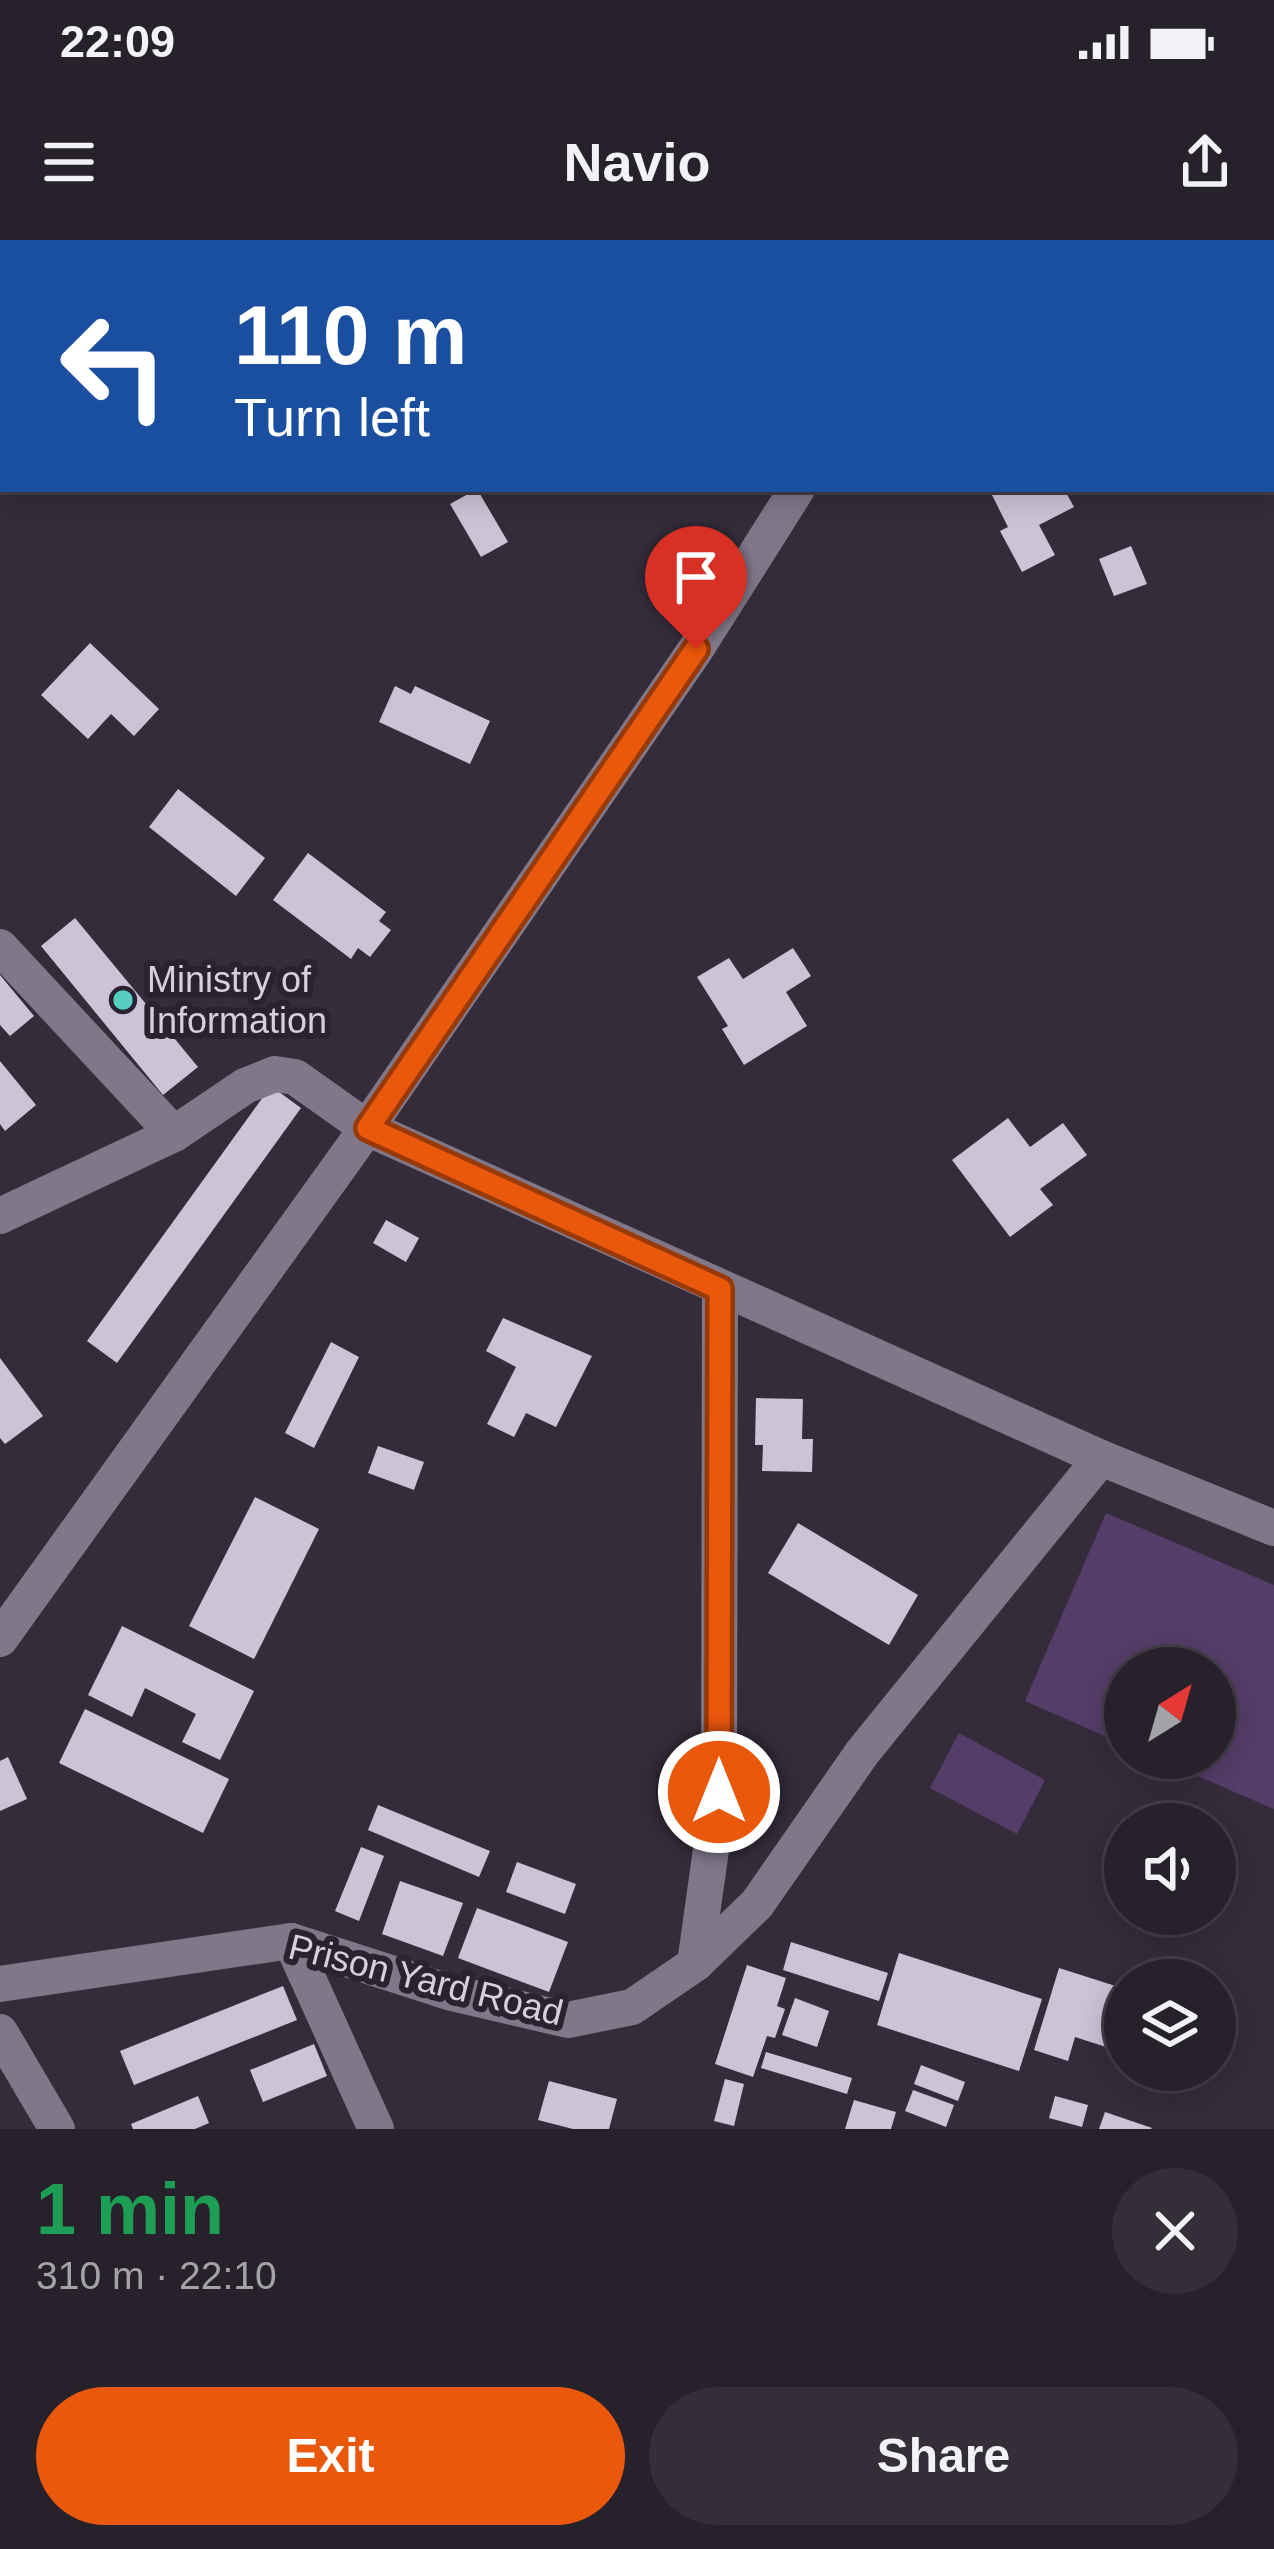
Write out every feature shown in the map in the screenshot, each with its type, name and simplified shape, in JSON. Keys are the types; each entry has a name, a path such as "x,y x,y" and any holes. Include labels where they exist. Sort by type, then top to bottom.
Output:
{"street":[{"path":"0,1640 368,1128 696,649 794,492"},
{"path":"0,947 174,1134"},
{"path":"0,1216 174,1134 245,1086 275,1074 295,1077 368,1128 1101,1458 1274,1528"},
{"path":"695,1964 719,1792 720,1289"},
{"name":"Prison Yard Road","path":"0,1984 291,1940 452,1993 568,2020 632,2007 695,1964 757,1904 862,1753 1101,1458"},
{"path":"291,1940 376,2129"},
{"path":"0,2032 57,2129"}],"shaded area":[{"path":"1106,1513 1274,1585 1274,1809 1205,1779 1236,1779 1236,1647 1104,1647 1104,1736 1025,1701"},
{"path":"959,1733 1045,1780 1017,1834 930,1788"}],"building":[{"path":"479,492 508,542 481,557 450,504"},
{"path":"990,492 1066,492 1074,507 1039,525 1055,555 1022,572 1000,531 1008,527"},
{"path":"1131,546 1147,584 1114,596 1099,559"},
{"path":"90,643 159,709 134,736 111,714 88,739 41,695"},
{"path":"395,686 411,694 415,686 490,721 470,764 379,722"},
{"path":"178,789 265,858 236,896 149,827"},
{"path":"308,853 386,912 379,921 391,930 370,957 358,948 351,959 273,900"},
{"path":"75,918 198,1067 163,1095 41,946"},
{"path":"793,948 811,976 786,992 807,1026 744,1065 722,1029 728,1026 697,977 729,958 743,979"},
{"path":"0,975 34,1016 10,1036 0,1025"},
{"path":"0,1061 36,1105 5,1131 0,1124"},
{"path":"271,1086 301,1108 117,1363 87,1341"},
{"path":"1008,1118 1030,1147 1063,1123 1087,1155 1040,1189 1053,1205 1010,1237 952,1160"},
{"path":"386,1220 419,1238 406,1262 373,1243"},
{"path":"503,1318 592,1356 556,1427 526,1413 514,1437 487,1424 516,1367 486,1351"},
{"path":"331,1342 359,1357 314,1448 285,1433"},
{"path":"0,1358 43,1416 5,1444 0,1438"},
{"path":"756,1398 803,1399 802,1439 813,1439 812,1472 762,1471 763,1445 755,1445"},
{"path":"378,1446 424,1462 414,1490 368,1473"},
{"path":"255,1497 319,1529 254,1659 189,1626"},
{"path":"798,1523 918,1595 889,1645 768,1573"},
{"path":"122,1626 254,1691 220,1760 182,1742 196,1714 145,1688 132,1717 88,1695"},
{"path":"85,1709 229,1779 203,1833 59,1763"},
{"path":"8,1757 27,1799 0,1811 0,1761"},
{"path":"378,1805 490,1851 479,1877 368,1830"},
{"path":"361,1847 384,1856 359,1921 335,1911"},
{"path":"517,1862 576,1884 565,1914 506,1892"},
{"path":"400,1881 463,1903 443,1956 382,1934"},
{"path":"477,1908 568,1942 549,1992 458,1958"},
{"path":"791,1942 888,1973 879,2001 783,1970"},
{"path":"899,1953 1042,1999 1019,2071 877,2025"},
{"path":"747,1965 786,1978 777,2006 785,2009 775,2038 767,2036 753,2077 715,2064"},
{"path":"1059,1968 1104,1982 1104,2046 1075,2037 1068,2061 1034,2050"},
{"path":"283,1986 297,2020 134,2085 120,2051"},
{"path":"795,1998 829,2011 817,2047 782,2035"},
{"path":"314,2044 327,2076 263,2102 250,2070"},
{"path":"766,2052 852,2078 847,2094 761,2068"},
{"path":"921,2065 965,2082 958,2101 914,2084"},
{"path":"725,2079 744,2084 734,2126 714,2121"},
{"path":"549,2081 617,2099 609,2129 573,2129 538,2120"},
{"path":"913,2090 954,2105 946,2127 905,2111"},
{"path":"198,2096 209,2123 195,2129 133,2129 131,2124"},
{"path":"1055,2096 1088,2105 1082,2127 1049,2118"},
{"path":"854,2100 896,2112 891,2129 845,2129"},
{"path":"1105,2112 1152,2128 1099,2129"}],"place":[{"name":"Ministry of Information","path":"123,1000"}],"route":[{"path":"696,649 368,1128 720,1289 719,1792"}]}
